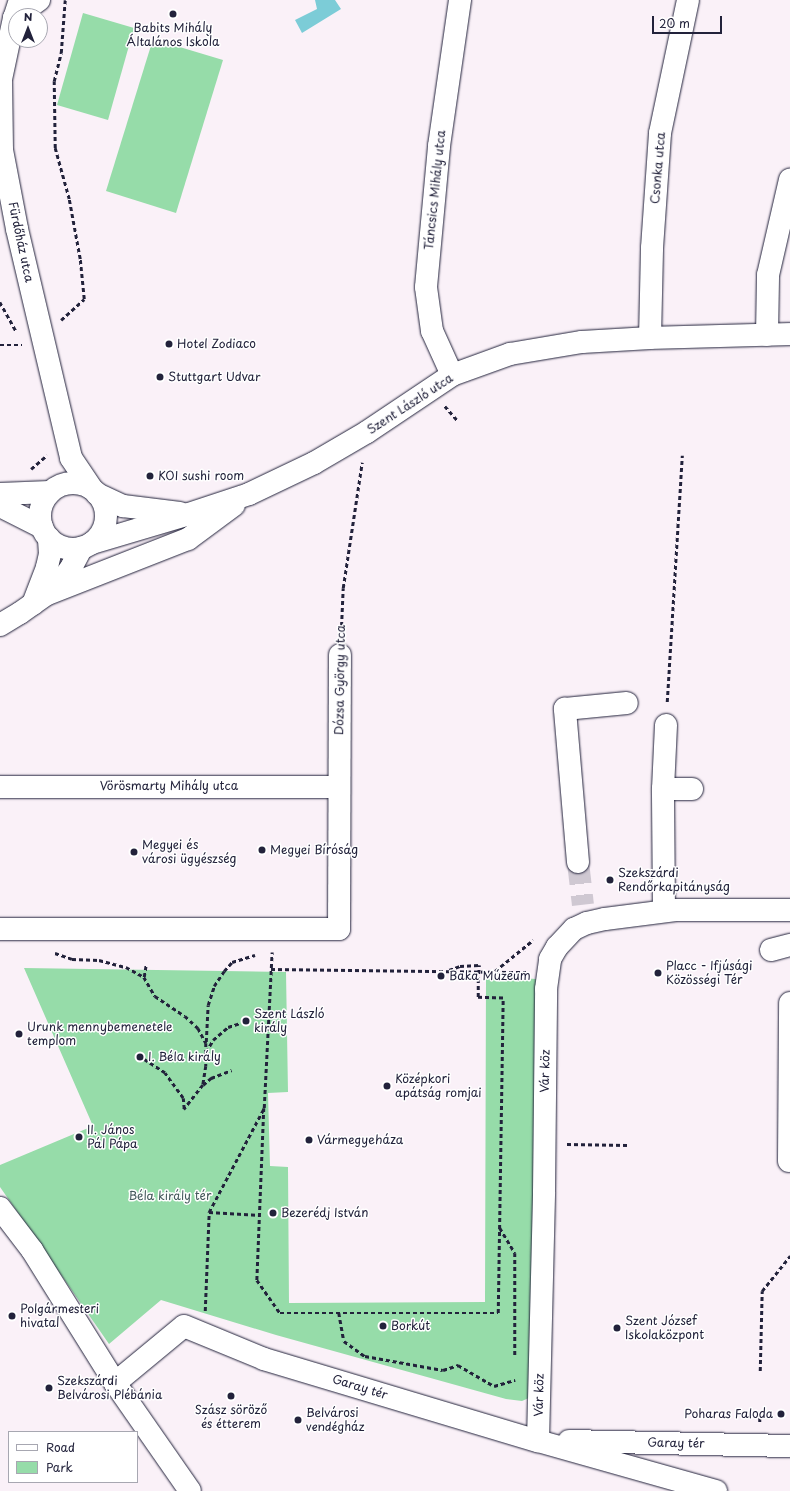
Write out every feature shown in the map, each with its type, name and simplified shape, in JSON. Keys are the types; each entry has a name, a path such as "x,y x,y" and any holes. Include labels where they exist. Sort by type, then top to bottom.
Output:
{"street":[{"path":"19,8 39,0"},
{"name":"Táncsics Mihály utca","path":"452,375 432,332 426,287 439,146 460,0"},
{"name":"Csonka utca","path":"650,338 652,248 660,134 688,0"},
{"name":"Fürdőház utca","path":"8,48 1,79 2,150 17,229 71,458 94,491"},
{"path":"767,335 768,275 790,180"},
{"name":"Szent László utca","path":"87,545 249,494 302,470 367,432 452,375 510,354 546,347 650,338 790,334"},
{"path":"39,599 50,554 41,508 55,489 71,458"},
{"path":"0,494 55,489 70,483 81,484 94,491 103,503 106,514 100,535 87,545 57,587 0,625"},
{"name":"Szent László utca","path":"94,491 123,506 189,514"},
{"path":"39,599 188,539 249,494"},
{"path":"0,506 45,533 64,547 87,545"},
{"name":"Dózsa György utca","path":"273,929 339,929 340,655"},
{"path":"578,862 565,708 627,703"},
{"path":"664,910 663,789 666,725"},
{"name":"Vörösmarty Mihály utca","path":"0,787 339,787"},
{"path":"663,789 692,789"},
{"name":"Vár köz","path":"538,1441 556,972 550,958 557,946 574,929 584,914 605,919 664,910 790,910"},
{"path":"0,929 273,929"},
{"path":"789,1161 790,1002"},
{"path":"0,1208 32,1250 116,1382 190,1491"},
{"path":"116,1382 184,1326"},
{"name":"Garay tér","path":"184,1326 264,1359 538,1441 716,1491"},
{"name":"Garay tér","path":"538,1441 790,1446"}],"path":[{"path":"55,323 65,318 84,299 80,259 55,148 54,81 61,53 65,0"},
{"path":"0,302 18,333"},
{"path":"0,345 25,345 21,339"},
{"name":"Dózsa György utca","path":"340,655 343,588 367,432"},
{"path":"666,725 682,455"},
{"path":"56,929 54,953 72,958 98,960 126,967 144,977 155,996 185,1016 198,1028 206,1043"},
{"path":"273,929 257,1280 280,1313 498,1313 503,998 478,997 479,965 460,966 446,971"},
{"path":"203,1085 208,1005 214,986 232,962 255,955"},
{"path":"144,977 146,964"},
{"path":"271,969 556,972"},
{"path":"206,1052 212,1040 228,1027 246,1021"},
{"path":"140,1057 165,1074 183,1098 184,1109 203,1085 211,1078 232,1070"},
{"path":"184,1326 204,1313 209,1212 264,1108"},
{"path":"574,1144 627,1145"},
{"path":"209,1212 260,1215"},
{"path":"500,1228 515,1253 515,1358"},
{"path":"760,1371 762,1291 790,1256"},
{"path":"339,1313 344,1341 366,1356 443,1370 458,1365 494,1386 515,1381 515,1373"}],"green space":[{"path":"83,13 134,28 108,120 57,105"},
{"path":"153,39 223,60 176,213 106,191"},
{"name":"Béla király tér","path":"24,968 286,972 288,1092 268,1093 270,1166 288,1167 289,1303 485,1302 486,976 536,979 531,1397 522,1401 506,1399 276,1335 161,1300 109,1344 0,1187 0,1165 93,1126"}],"water":[{"path":"315,0 335,0 341,9 302,33 295,20 317,9"}],"tunnel":[{"path":"578,862 583,905"}],"place":[{"name":"Babits Mihály Általános Iskola","path":"173,14"},
{"name":"Hotel Zodiaco","path":"169,344"},
{"name":"Stuttgart Udvar","path":"160,377"},
{"name":"KOI sushi room","path":"150,476"},
{"name":"Megyei Bíróság","path":"262,850"},
{"name":"Megyei és városi ügyészség","path":"134,852"},
{"name":"Szekszárdi Rendőrkapitányság","path":"610,880"},
{"name":"Placc - Ifjúsági Közösségi Tér","path":"658,973"},
{"name":"Baka Múzeum","path":"441,976"},
{"name":"Szent László király","path":"246,1021"},
{"name":"Urunk mennybemenetele templom","path":"19,1034"},
{"name":"I. Béla király","path":"140,1057"},
{"name":"Középkori apátság romjai","path":"387,1086"},
{"name":"II. János Pál Pápa","path":"79,1137"},
{"name":"Vármegyeháza","path":"309,1140"},
{"name":"Bezerédj István","path":"273,1213"},
{"name":"Polgármesteri hivatal","path":"12,1316"},
{"name":"Borkút","path":"383,1326"},
{"name":"Szent József Iskolaközpont","path":"617,1328"},
{"name":"Szekszárdi Belvárosi Plébánia","path":"49,1388"},
{"name":"Szász söröző és étterem","path":"231,1396"},
{"name":"Poharas Faloda","path":"781,1414"},
{"name":"Belvárosi vendégház","path":"298,1420"}]}
